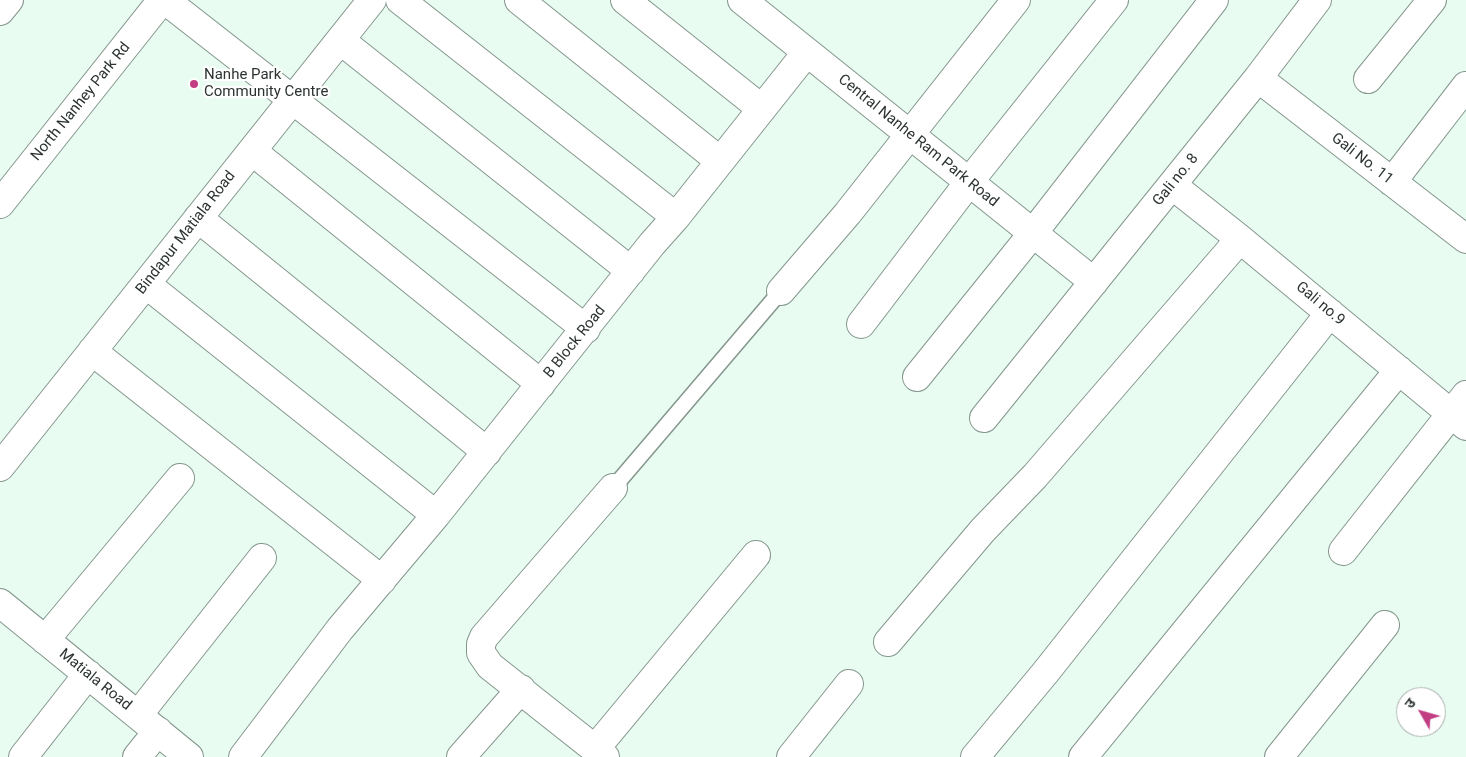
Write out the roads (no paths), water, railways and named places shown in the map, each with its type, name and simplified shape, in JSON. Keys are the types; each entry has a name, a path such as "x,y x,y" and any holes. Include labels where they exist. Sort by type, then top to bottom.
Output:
{"street":[{"path":"0,11 9,0"},
{"path":"164,0 586,329"},
{"name":"North Nanhey Park Rd","path":"0,204 164,0"},
{"name":"Bindapur Matiala Road","path":"0,467 372,0"},
{"path":"400,0 676,217"},
{"path":"519,0 720,161"},
{"path":"625,0 762,109"},
{"name":"Central Nanhe Ram Park Road","path":"742,0 1094,282"},
{"path":"781,291 848,213 1016,0"},
{"path":"861,324 969,182 1114,0"},
{"path":"917,377 1033,233 1214,0"},
{"name":"Gali no. 8","path":"984,418 1258,78 1317,0"},
{"path":"1368,79 1432,0"},
{"path":"340,40 631,271"},
{"name":"B Block Road","path":"243,757 340,629 487,452 807,52"},
{"name":"Gali No. 11","path":"1258,78 1392,182 1464,234"},
{"path":"1392,182 1466,86"},
{"path":"252,151 541,384"},
{"name":"Gali no.9","path":"1172,185 1240,238 1399,370 1461,411"},
{"path":"198,218 487,452"},
{"path":"888,642 983,530 1035,476 1240,238"},
{"path":"146,284 436,515"},
{"path":"975,757 1045,673 1330,313"},
{"path":"92,351 382,580"},
{"path":"1083,757 1399,370"},
{"path":"1343,551 1461,411"},
{"path":"45,640 180,478"},
{"path":"613,488 484,637 481,644 481,653 490,666 600,753 756,555"},
{"path":"138,757 148,723 262,558"},
{"name":"Matiala Road","path":"2,608 88,674 189,757"},
{"path":"1279,757 1385,625"},
{"path":"23,757 88,674"},
{"path":"790,757 849,684"},
{"path":"462,757 521,689"}],"lane":[{"path":"613,488 781,291"}],"place":[{"name":"Nanhe Park Community Centre","path":"194,84"}]}
